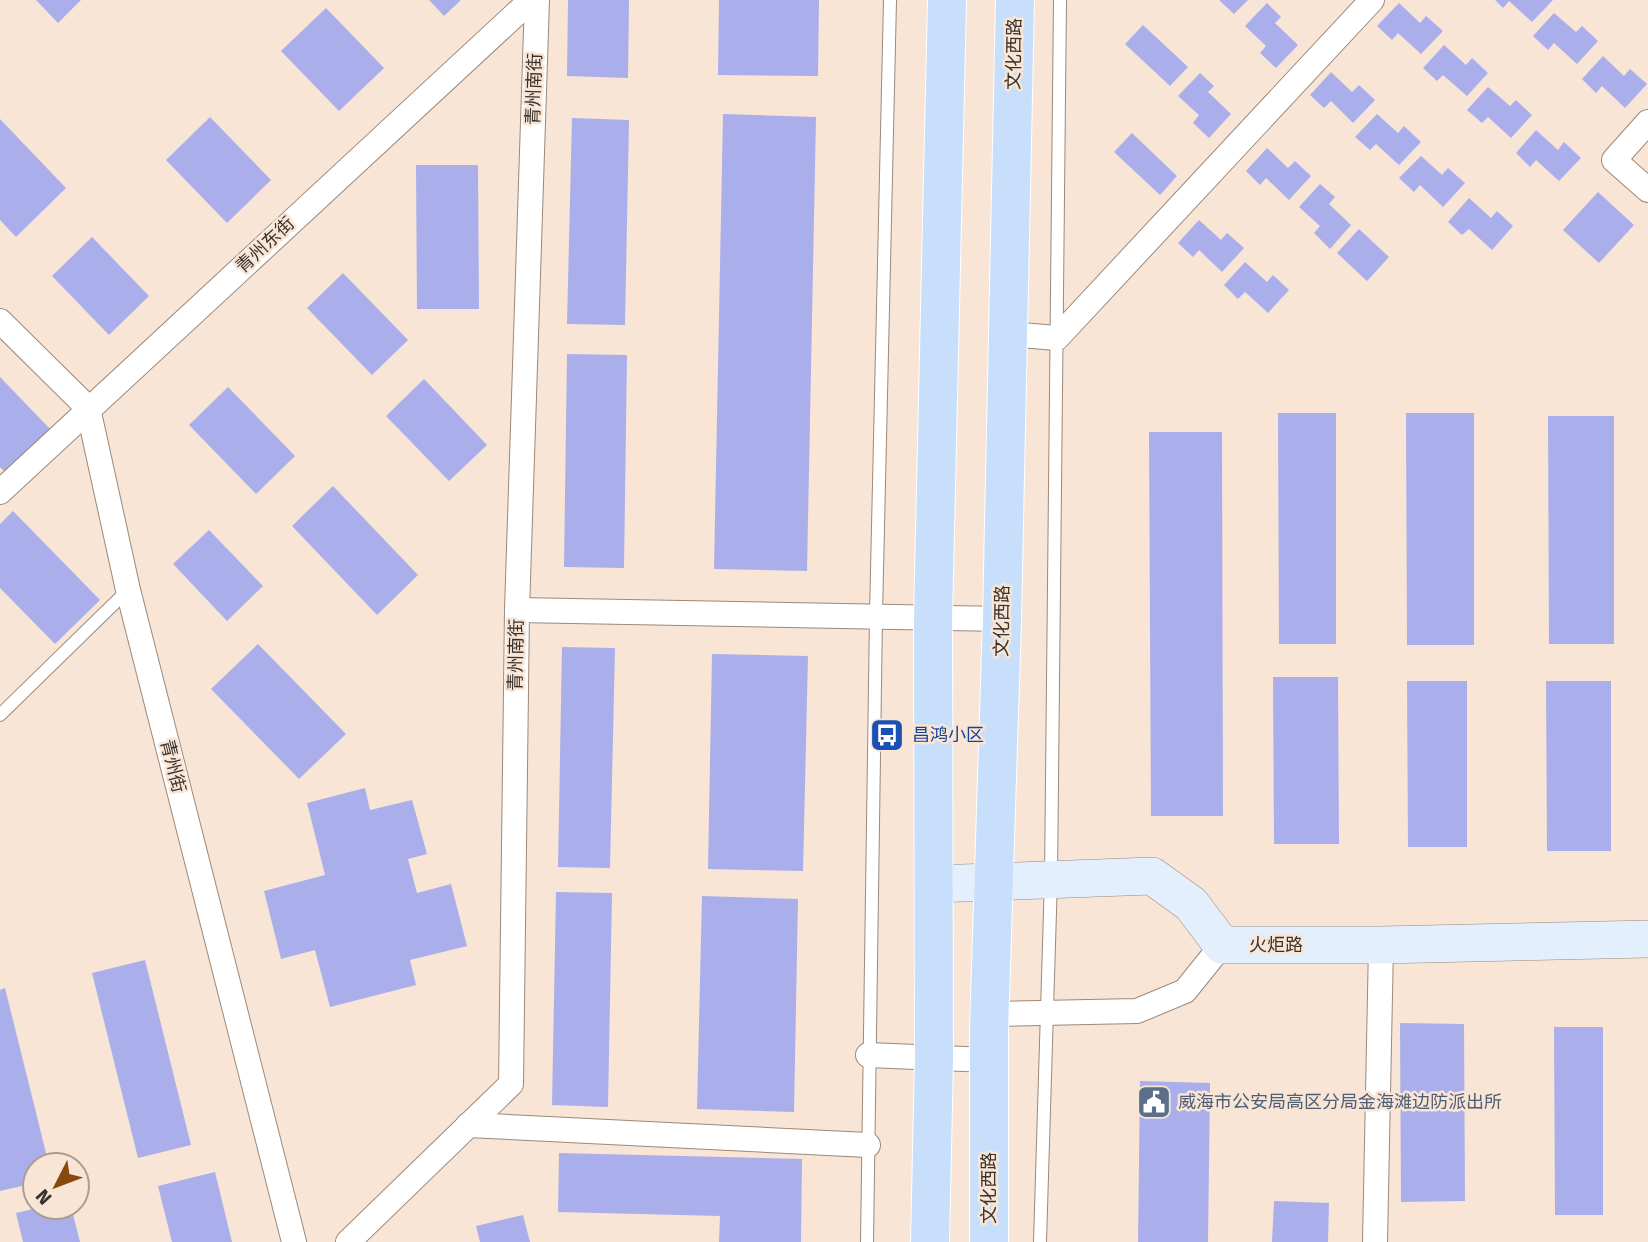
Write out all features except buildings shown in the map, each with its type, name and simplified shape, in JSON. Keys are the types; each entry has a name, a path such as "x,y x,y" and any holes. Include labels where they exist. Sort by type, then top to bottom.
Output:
{"main road":[{"path":"930,1242 934,1058 933,619 947,0"},
{"name":"文化西路","path":"989,1242 989,1060 1002,619 1015,0"},
{"path":"934,884 1152,876 1191,904 1222,945"},
{"name":"火炬路","path":"1222,945 1381,945 1648,939"}],"street":[{"name":"青州东街","path":"0,492 531,0"},
{"name":"青州南街","path":"348,1242 511,1084 517,610 537,0"},
{"path":"1008,334 1057,338 1371,0"},
{"path":"1648,122 1614,160 1648,190"},
{"path":"0,321 88,408"},
{"name":"青州街","path":"88,408 128,590 295,1242"},
{"path":"517,610 1002,619"},
{"path":"990,1014 1137,1011 1185,991 1222,945"},
{"path":"1375,1242 1381,945"},
{"path":"868,1055 989,1060"},
{"path":"468,1125 868,1145"}],"lane":[{"path":"867,1242 876,615 890,0"},
{"path":"1040,1242 1051,878 1060,0"},
{"path":"0,715 128,590"}],"place":[{"name":"昌鸿小区","path":"887,735"},
{"name":"威海市公安局高区分局金海滩边防派出所","path":"1154,1102"}]}
